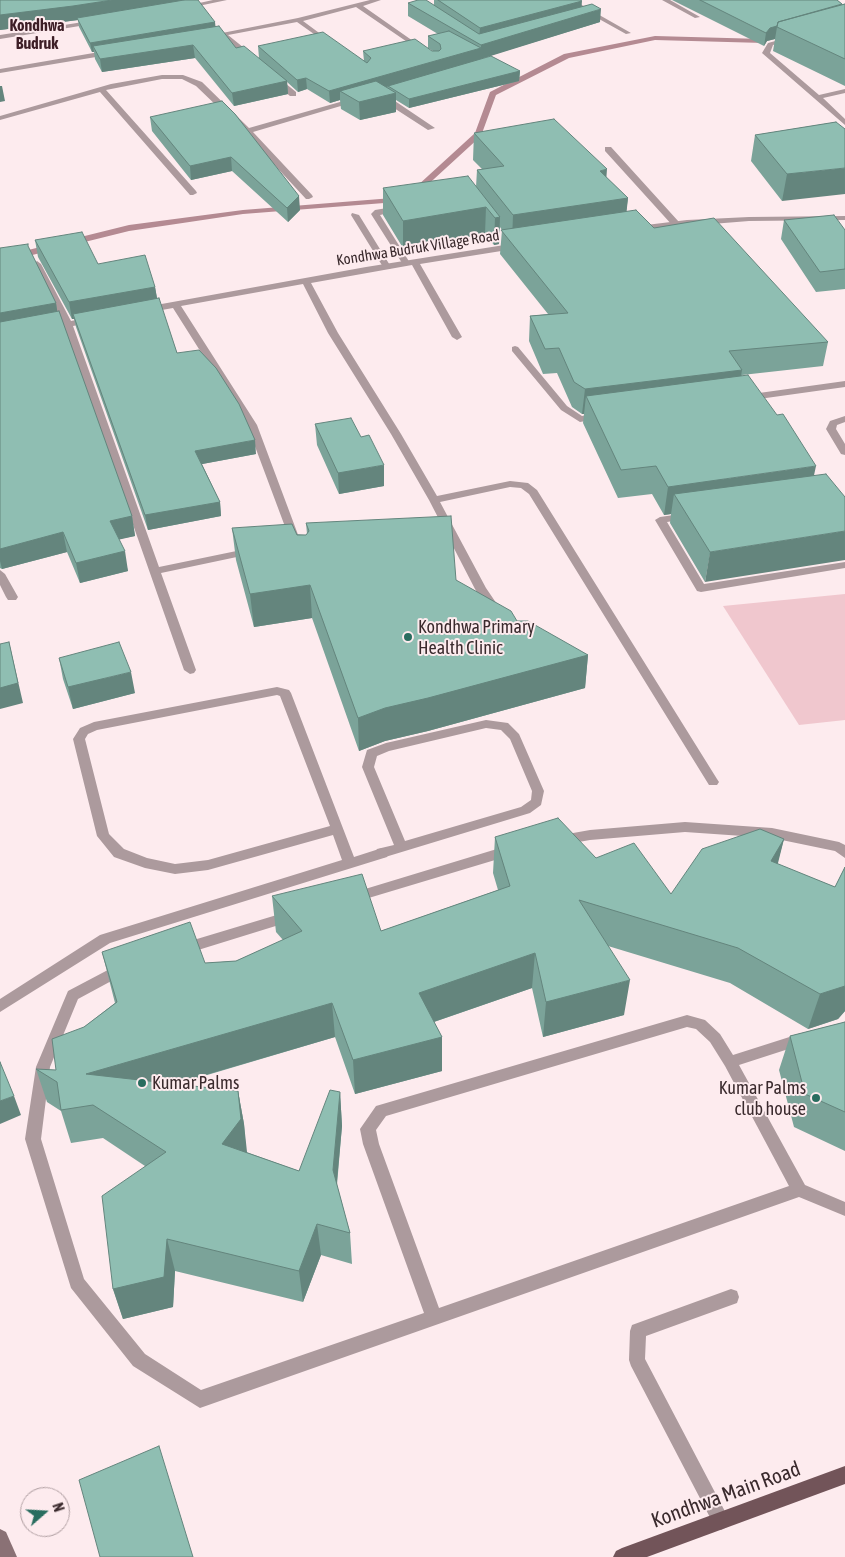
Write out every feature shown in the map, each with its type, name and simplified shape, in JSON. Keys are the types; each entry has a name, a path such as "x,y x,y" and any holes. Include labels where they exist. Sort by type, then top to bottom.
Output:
{"main road":[{"name":"Kondhwa Main Road","path":"622,1557 845,1475"}],"street":[{"path":"175,9 224,0"},
{"path":"203,37 298,20 378,0"},
{"path":"568,0 628,33"},
{"path":"665,0 697,17"},
{"path":"357,5 428,54"},
{"path":"583,16 592,13"},
{"path":"0,37 106,20"},
{"path":"298,20 336,48"},
{"path":"223,34 258,64"},
{"path":"794,38 770,44 766,53 845,122"},
{"path":"0,70 116,51"},
{"path":"272,76 293,94"},
{"path":"0,118 102,90 162,77 184,77 199,84 248,130 309,197"},
{"path":"102,90 193,194"},
{"path":"818,97 845,91"},
{"path":"388,92 378,94 431,128"},
{"path":"248,130 369,97"},
{"path":"608,148 676,224"},
{"path":"407,207 375,214 410,263 457,336"},
{"path":"355,215 387,266"},
{"path":"631,230 676,224 832,221 845,218"},
{"path":"500,236 509,248"},
{"name":"Kondhwa Budruk Village Road","path":"131,313 387,266 524,245"},
{"path":"37,264 68,324 190,670"},
{"path":"306,281 333,333 434,500 481,589 501,620"},
{"path":"176,305 252,425 294,545"},
{"path":"39,330 104,318"},
{"path":"516,349 544,386 564,408 580,419 609,415"},
{"path":"765,407 754,396 845,384"},
{"path":"845,419 833,423 831,430 845,452"},
{"path":"434,500 510,484 524,485 534,492 713,782"},
{"path":"699,514 660,520 700,588 845,565"},
{"path":"155,571 258,550"},
{"path":"0,574 12,597"},
{"path":"337,829 208,865 175,869 145,863 119,853 103,836 79,739 84,731 94,726 277,691 285,693 337,829 350,863"},
{"path":"0,1006 105,939 525,810 537,802 538,791 515,737 504,726 486,724 386,747 371,754 368,767 400,847"},
{"path":"545,843 590,835 685,827 772,833 839,847 845,853"},
{"path":"339,902 527,846"},
{"path":"170,952 301,913"},
{"path":"132,964 73,995 43,1067 33,1139 77,1283 139,1360 200,1399 799,1190"},
{"path":"434,1318 371,1144 368,1128 381,1112 687,1020 700,1024 715,1038 730,1062 799,1190 845,1208"},
{"path":"730,1062 818,1034"},
{"path":"721,1521 637,1360 638,1330 731,1298"},
{"path":"0,1538 8,1557"}],"shaded area":[{"path":"845,594 845,720 799,725 723,606"}],"building":[{"path":"0,0 112,0 0,15"},
{"path":"184,0 198,0 215,22 90,43 77,18"},
{"path":"426,0 479,34 592,4 601,9 481,45 408,3"},
{"path":"438,0 580,0 582,1 480,28"},
{"path":"700,0 837,0 842,4 778,22 777,26 770,28 766,33"},
{"path":"845,4 845,59 777,27 778,22"},
{"path":"219,26 236,48 244,46 287,81 232,93 193,45 100,59 93,46"},
{"path":"449,31 481,48 329,91 306,78 297,80 258,46 323,32 367,63 371,58 363,51 415,39 432,51 439,51 441,49 440,44 428,36"},
{"path":"491,56 520,71 409,99 388,86"},
{"path":"376,81 396,93 359,102 340,91"},
{"path":"222,101 235,114 299,196 287,208 231,157 190,166 150,117"},
{"path":"554,119 607,169 600,171 628,198 513,215 477,170 504,166 474,133"},
{"path":"836,122 845,129 845,168 787,174 755,135"},
{"path":"468,176 500,217 495,218 486,207 403,221 383,188"},
{"path":"636,210 654,228 714,218 828,342 729,351 742,370 585,389 574,382 559,348 545,349 530,316 568,313 501,230"},
{"path":"834,215 845,230 845,269 820,272 784,220"},
{"path":"82,232 98,264 145,255 155,287 69,302 35,240"},
{"path":"28,244 56,303 0,313 0,248"},
{"path":"159,298 177,353 199,350 216,368 239,404 255,440 195,451 220,502 145,515 73,314"},
{"path":"59,311 132,516 110,521 125,551 76,563 63,532 0,549 0,322"},
{"path":"748,375 777,415 783,414 816,466 668,487 656,466 621,470 586,396"},
{"path":"351,418 361,437 369,435 384,465 338,473 315,424"},
{"path":"826,474 845,497 845,531 710,552 674,494"},
{"path":"451,516 456,580 511,611 517,621 528,621 588,655 385,708 358,718 310,585 250,594 232,528 292,524 297,535 306,535 309,531 306,523"},
{"path":"9,642 18,683 0,688 0,644"},
{"path":"119,642 131,672 68,687 59,658"},
{"name":"Kumar Palms","path":"558,818 596,858 634,843 671,894 702,849 760,829 784,839 771,861 835,887 845,867 845,986 820,994 738,948 579,900 630,980 546,1002 535,953 419,993 442,1037 353,1060 332,1003 86,1074 238,1091 241,1119 222,1144 299,1171 330,1090 340,1092 333,1170 350,1233 317,1224 299,1271 167,1239 164,1277 113,1289 102,1196 166,1152 93,1105 61,1110 57,1082 36,1069 56,1070 52,1039 84,1027 117,1002 102,952 190,922 205,963 236,961 302,931 272,896 362,874 381,931 510,886 495,837"},
{"path":"845,1022 845,1112 805,1094 790,1036"},
{"path":"0,1062 14,1096 0,1101"},
{"path":"159,1446 193,1557 100,1557 79,1480"}],"waterway":[{"path":"0,260 129,228 243,212 407,199 478,134 493,94 567,56 655,38 764,41 767,39"}],"place":[{"name":"Kondhwa Primary Health Clinic","path":"408,637"},
{"name":"Kumar Palms","path":"142,1083"},
{"name":"Kumar Palms club house","path":"816,1098"}],"district":[{"name":"Kondhwa Budruk","path":"37,35"}]}
